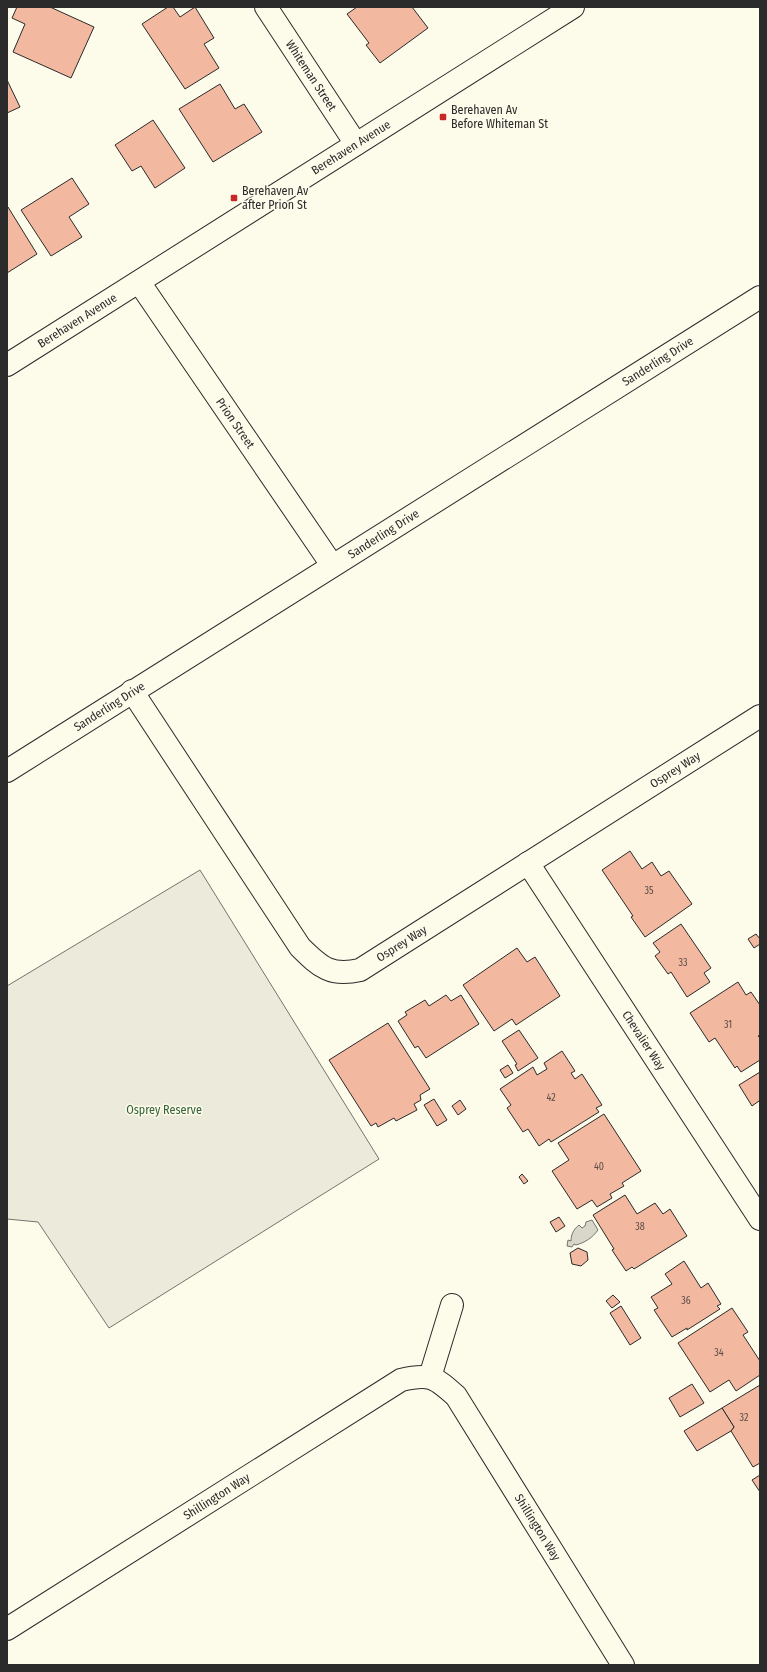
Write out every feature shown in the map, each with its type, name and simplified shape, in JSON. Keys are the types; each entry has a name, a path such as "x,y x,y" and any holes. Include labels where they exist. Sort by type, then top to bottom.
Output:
{"street":[{"name":"Whiteman Street","path":"266,7 356,144"},
{"name":"Berehaven Avenue","path":"7,365 573,7"},
{"name":"Prion Street","path":"139,282 332,565"},
{"name":"Sanderling Drive","path":"7,771 332,565 760,297"},
{"name":"Osprey Way","path":"132,691 300,947 316,963 331,971 346,973 360,970 760,716"},
{"name":"Chevalier Way","path":"528,863 760,1219"},
{"path":"430,1377 452,1305"},
{"name":"Shillington Way","path":"7,1629 401,1380 418,1376 430,1377 442,1383 456,1396 624,1665"}],"green space":[{"name":"Osprey Reserve","path":"200,870 379,1159 109,1328 38,1222 7,1219 7,986"}],"shaded area":[{"path":"592,1220 598,1230 583,1243 576,1245 574,1244 572,1247 567,1246 568,1240 571,1241 574,1230 579,1225 582,1228 585,1226 586,1222"}],"building":[{"path":"17,7 50,7 94,27 71,78 13,52 25,24 12,18"},
{"path":"168,7 173,7 180,17 195,7 214,38 204,44 219,68 185,89 142,24"},
{"path":"357,7 412,7 428,28 380,63 366,45 369,43 347,14"},
{"path":"7,80 20,107 7,113"},
{"path":"220,84 235,109 244,104 262,132 213,162 179,109"},
{"path":"153,120 185,168 155,188 141,166 132,171 115,145"},
{"path":"72,178 89,204 69,217 82,237 51,256 21,210"},
{"path":"8,207 37,254 7,273 7,208"},
{"path":"630,851 642,869 652,862 661,876 669,871 692,904 645,937 631,917 633,916 602,870"},
{"path":"681,924 711,968 704,973 710,982 687,997 671,972 668,974 655,956 660,952 653,943"},
{"path":"756,934 760,939 760,944 754,948 748,939"},
{"path":"517,948 527,962 535,957 560,996 516,1025 512,1019 494,1031 463,985"},
{"path":"738,982 746,995 751,992 760,1005 760,1035 758,1036 760,1038 760,1060 741,1072 737,1066 735,1068 715,1038 709,1042 690,1013"},
{"path":"446,995 451,1001 461,995 479,1024 426,1058 418,1046 415,1048 398,1021 407,1015 405,1012 425,1000 429,1006"},
{"path":"388,1023 430,1089 420,1095 421,1100 414,1104 417,1110 396,1121 394,1118 378,1127 376,1123 371,1126 329,1060"},
{"path":"519,1030 538,1058 518,1071 515,1065 517,1064 502,1041"},
{"path":"562,1051 575,1071 571,1073 575,1079 582,1074 602,1105 596,1108 599,1112 551,1142 549,1139 539,1146 528,1129 523,1132 507,1108 511,1105 500,1089 533,1067 537,1075 547,1069 544,1063"},
{"path":"508,1065 513,1073 505,1078 500,1070"},
{"path":"760,1072 760,1104 759,1101 752,1106 739,1085"},
{"path":"434,1099 447,1120 437,1126 424,1105"},
{"path":"460,1100 466,1109 458,1115 452,1106"},
{"path":"604,1114 641,1171 622,1183 624,1186 610,1194 612,1198 597,1207 592,1200 577,1209 552,1171 569,1160 558,1143"},
{"path":"522,1174 528,1181 524,1184 519,1177"},
{"path":"625,1195 637,1214 655,1203 663,1214 670,1209 687,1236 634,1269 632,1267 626,1271 612,1250 614,1249 593,1215"},
{"path":"559,1217 565,1226 556,1232 550,1222"},
{"path":"578,1248 587,1252 588,1260 581,1266 572,1264 570,1253"},
{"path":"684,1261 701,1288 708,1283 721,1304 717,1306 720,1309 687,1330 687,1328 672,1337 654,1310 658,1308 651,1297 672,1284 665,1274"},
{"path":"613,1295 620,1302 612,1308 606,1301"},
{"path":"621,1306 641,1338 630,1345 610,1313"},
{"path":"732,1308 748,1332 743,1335 760,1361 760,1375 736,1391 729,1380 710,1392 678,1343"},
{"path":"692,1384 704,1403 680,1417 669,1398"},
{"path":"760,1385 760,1463 753,1467 731,1431 734,1427 722,1408"},
{"path":"722,1408 734,1427 731,1431 697,1451 684,1431"},
{"path":"760,1475 760,1492 752,1480"}],"place":[{"name":"Berehaven Av Before Whiteman St","path":"443,117"},
{"name":"Berehaven Av after Prion St","path":"234,198"}]}
